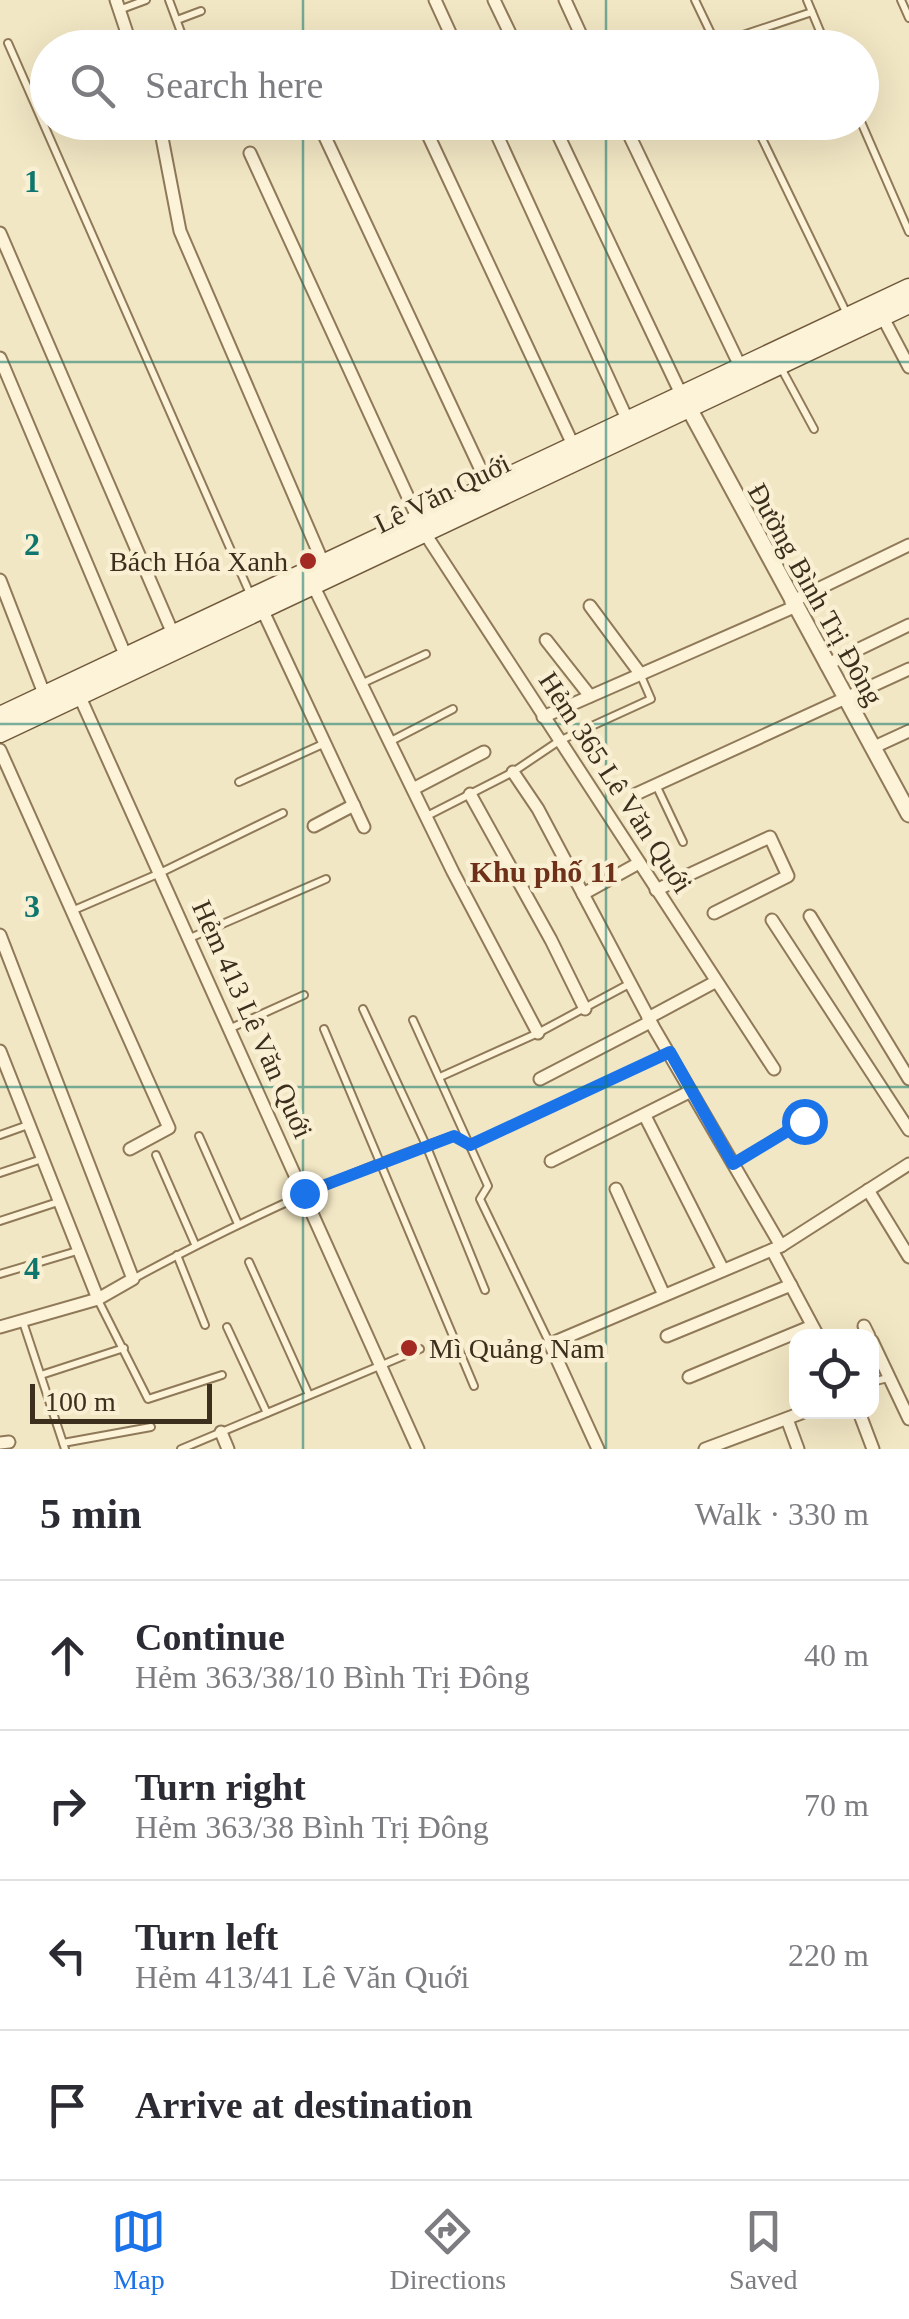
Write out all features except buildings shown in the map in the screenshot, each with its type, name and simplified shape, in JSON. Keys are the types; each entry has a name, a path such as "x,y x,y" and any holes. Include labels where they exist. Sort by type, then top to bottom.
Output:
{"main road":[{"name":"Lê Văn Quới","path":"0,733 257,604 324,565 421,526 685,402 780,364 879,310 909,288"},
{"name":"Lê Văn Quới","path":"257,604 314,585 489,487 576,452 628,421 685,402 742,368 848,317 909,304"},
{"name":"Lê Văn Quới","path":"0,716 127,659 177,642"}],"street":[{"path":"435,0 449,30"},
{"path":"494,0 508,30"},
{"path":"566,0 579,30"},
{"path":"117,5 126,30"},
{"path":"162,140 180,231 324,565"},
{"path":"326,140 489,487"},
{"path":"430,140 576,452"},
{"path":"499,140 628,421"},
{"path":"561,140 685,402"},
{"path":"633,140 742,368"},
{"name":"Hẻm 365 Lê Văn Quới","path":"250,153 421,526 774,1069"},
{"path":"0,233 177,642"},
{"path":"879,310 909,367"},
{"path":"0,358 127,659"},
{"name":"Đường Bình Trị Đông","path":"685,402 844,700 907,807"},
{"path":"544,718 793,604 909,545"},
{"path":"0,580 46,696"},
{"path":"314,585 538,1034"},
{"path":"257,604 364,828"},
{"path":"590,606 639,672"},
{"path":"826,665 909,625"},
{"path":"546,640 590,696"},
{"path":"636,794 909,669"},
{"name":"Hẻm 413 Lê Văn Quới","path":"79,695 418,1449"},
{"path":"872,748 909,731"},
{"path":"0,750 169,1128 130,1148"},
{"path":"413,789 484,752"},
{"path":"513,772 538,808 649,1020 733,1164 814,1329"},
{"path":"470,794 585,1009"},
{"path":"314,826 354,806"},
{"path":"656,890 770,837 788,876 714,913"},
{"path":"583,894 639,863"},
{"path":"810,916 909,1079"},
{"path":"772,920 909,1130"},
{"path":"0,935 133,1279 98,1299 0,1327"},
{"path":"540,1079 715,982"},
{"path":"0,1052 98,1299"},
{"path":"550,1161 691,1092"},
{"path":"644,1116 724,1270"},
{"path":"598,1449 550,1344 776,1248 908,1166"},
{"path":"616,1189 664,1295"},
{"path":"868,1190 909,1257"},
{"path":"667,1336 791,1286"},
{"path":"689,1378 789,1341"},
{"path":"879,1357 909,1418"},
{"path":"698,1436 705,1449 787,1419 798,1449"},
{"path":"862,1419 873,1449"},
{"path":"221,1432 228,1449"}],"lane":[{"path":"117,5 146,0"},
{"path":"169,0 181,30"},
{"path":"695,0 709,30"},
{"path":"806,0 820,30"},
{"path":"901,0 909,18"},
{"path":"177,20 201,11"},
{"path":"762,30 812,12"},
{"path":"8,43 30,93"},
{"path":"51,140 257,604"},
{"path":"763,140 848,317"},
{"path":"868,140 909,232"},
{"path":"780,364 814,429"},
{"path":"362,684 426,654"},
{"path":"426,816 513,772 559,741 651,699 639,672"},
{"path":"390,741 453,709"},
{"path":"239,782 324,743"},
{"path":"656,785 684,842"},
{"path":"74,910 284,813"},
{"path":"189,939 326,880"},
{"path":"440,1078 538,1034 630,984"},
{"path":"230,1028 304,995"},
{"path":"363,1009 426,1145 485,1290"},
{"path":"413,1020 488,1186 480,1200 550,1344"},
{"path":"324,1029 474,1386"},
{"path":"470,1145 670,1052"},
{"path":"0,1093 14,1089"},
{"path":"733,1164 804,1121"},
{"path":"0,1135 28,1125"},
{"path":"199,1136 238,1224"},
{"path":"133,1279 195,1244 378,1162 454,1136 470,1145"},
{"path":"156,1156 195,1244"},
{"path":"0,1173 42,1160"},
{"path":"0,1221 59,1201"},
{"path":"0,1274 77,1250"},
{"path":"177,1255 206,1325"},
{"path":"249,1262 310,1395"},
{"path":"98,1299 148,1399 222,1374"},
{"path":"23,1320 64,1446 152,1427"},
{"path":"227,1327 267,1413"},
{"path":"41,1375 124,1348"},
{"path":"181,1449 420,1349"},
{"path":"879,1380 889,1378"}],"place":[{"name":"Bách Hóa Xanh","path":"308,561"},
{"name":"Mì Quảng Nam","path":"409,1348"}],"district":[{"name":"Khu phố 11","path":"544,872"}],"route":[{"path":"304,1193 454,1136 470,1145 670,1052 733,1164 804,1121"}]}
